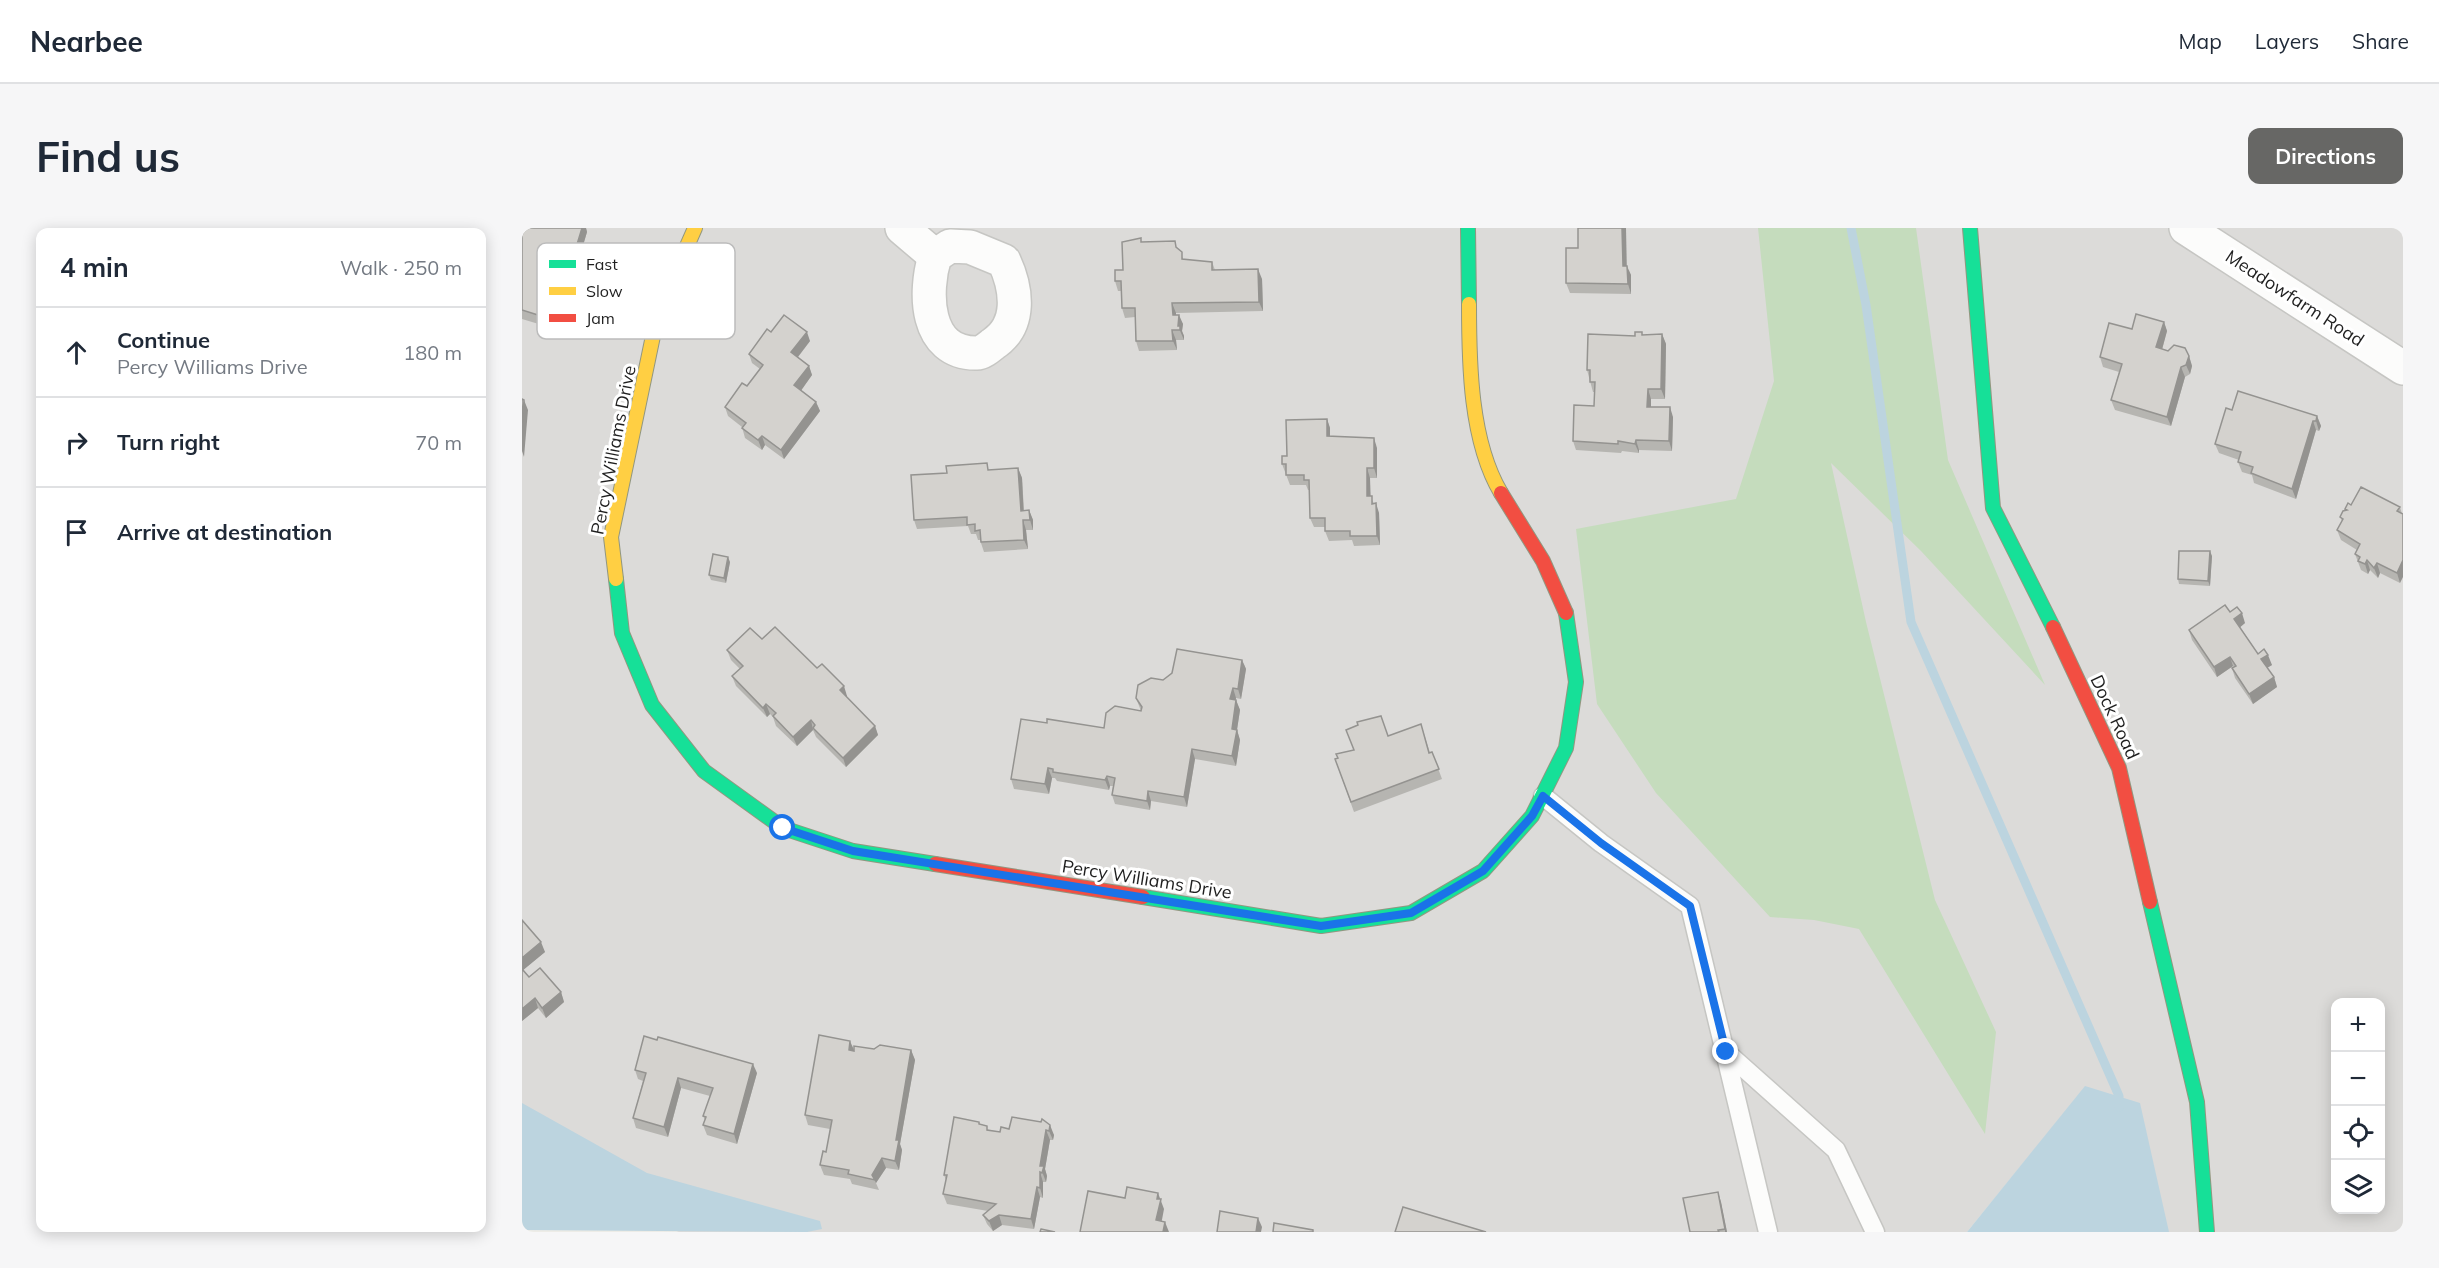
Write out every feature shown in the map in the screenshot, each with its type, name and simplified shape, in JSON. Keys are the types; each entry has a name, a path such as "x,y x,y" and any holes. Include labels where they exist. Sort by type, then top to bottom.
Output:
{"street":[{"name":"Percy Williams Drive","path":"688,243 695,228"},
{"path":"902,228 935,256"},
{"name":"Percy Williams Drive","path":"652,339 611,537 622,633 652,705 704,771 783,828 853,851 1321,926 1411,913 1483,871 1532,816 1566,748 1576,682 1566,610 1543,561 1498,489 1477,429 1469,362 1468,228"},
{"name":"Dock Road","path":"1970,228 1993,508 2035,589 2119,768 2197,1102 2207,1232"},
{"name":"Meadowfarm Road","path":"2186,228 2403,368"}],"lane":[{"path":"1543,796 1601,843 1690,906 1768,1232"},
{"path":"1726,1052 1836,1150 1875,1232"}],"shaded area":[{"path":"522,228 2403,228 2403,1232 2161,1232 2085,1087 1967,1232 679,1232 522,1172"}],"green space":[{"path":"1758,228 1916,228 1948,460 2045,685 1921,551 1831,463 1866,622 1935,900 1996,1032 1985,1134 1859,929 1814,920 1770,917 1656,793 1597,704 1576,529 1736,499 1774,381"}],"water":[{"path":"2085,1086 2140,1103 2169,1232 1967,1232"},
{"path":"522,1103 647,1173 820,1221 822,1229 807,1232 522,1230"}],"building":[{"path":"522,228 582,228 577,243 537,243 537,315 522,310"},
{"path":"1578,228 1622,228 1623,266 1627,266 1628,284 1566,283 1566,248 1578,248"},
{"path":"1141,238 1141,242 1175,241 1176,247 1182,252 1182,259 1212,262 1212,270 1258,269 1259,302 1172,303 1173,315 1179,315 1178,326 1180,326 1180,330 1172,330 1173,341 1136,341 1135,308 1122,308 1121,281 1115,281 1115,270 1123,270 1122,242"},
{"path":"2136,314 2164,322 2156,347 2168,351 2174,345 2185,348 2189,356 2186,365 2181,367 2167,417 2111,400 2122,364 2100,357 2109,323 2132,329"},
{"path":"784,315 807,332 791,352 809,366 794,385 816,402 781,450 762,436 758,440 742,428 746,423 725,407 742,383 747,386 763,365 749,354 767,329 771,332"},
{"path":"1635,332 1642,332 1642,335 1662,334 1661,389 1648,389 1647,407 1670,407 1669,441 1636,440 1635,444 1618,441 1618,444 1573,441 1574,405 1594,406 1595,382 1590,382 1590,370 1587,370 1588,334 1635,336"},
{"path":"2238,391 2317,416 2316,421 2313,421 2292,489 2251,473 2253,467 2238,462 2241,452 2215,444 2226,408 2232,410"},
{"path":"522,399 524,400 522,426"},
{"path":"1327,419 1327,436 1374,438 1374,468 1367,468 1367,496 1372,496 1372,504 1376,503 1377,536 1350,536 1350,531 1325,531 1325,518 1310,518 1309,480 1304,480 1304,475 1286,475 1286,464 1282,464 1282,456 1287,456 1286,420"},
{"path":"987,463 988,470 1018,468 1021,511 1029,510 1030,520 1023,520 1024,540 981,542 980,530 975,531 975,524 967,525 967,517 914,520 911,475 947,473 946,466"},
{"path":"2361,487 2400,507 2397,511 2403,514 2403,560 2397,573 2377,563 2374,568 2367,560 2365,564 2358,561 2360,557 2355,554 2360,544 2337,530 2343,519 2340,517 2343,511 2347,510 2345,509 2348,503 2351,505"},
{"path":"2179,551 2210,551 2208,581 2178,579"},
{"path":"713,554 728,557 724,578 709,575"},
{"path":"2225,605 2230,612 2237,607 2242,613 2234,619 2258,654 2264,649 2268,655 2261,659 2274,677 2249,694 2232,668 2236,666 2230,657 2214,667 2189,630"},
{"path":"775,627 817,668 822,664 844,686 840,690 875,726 843,758 813,728 815,725 811,720 793,737 773,716 776,713 766,704 763,708 732,676 743,666 727,650 750,628 762,639"},
{"path":"1177,649 1242,660 1238,689 1233,688 1230,699 1236,700 1232,729 1237,730 1232,756 1192,749 1184,797 1148,791 1147,801 1112,795 1115,778 1107,776 1105,780 1053,772 1053,769 1048,768 1045,784 1011,779 1021,719 1047,723 1047,719 1104,728 1106,713 1115,706 1141,711 1142,707 1136,698 1138,685 1151,678 1163,680 1172,673"},
{"path":"1381,716 1388,736 1421,724 1429,753 1432,752 1439,769 1351,802 1335,759 1338,758 1336,754 1354,750 1346,730 1358,725 1357,722"},
{"path":"522,920 541,942 522,958"},
{"path":"540,968 561,992 542,1008 535,998 522,1009 522,969 529,977"},
{"path":"819,1035 850,1041 849,1050 854,1051 854,1046 874,1049 880,1045 911,1050 896,1140 899,1140 895,1161 882,1158 872,1175 875,1180 848,1174 849,1170 820,1165 823,1151 826,1152 832,1120 805,1115"},
{"path":"644,1036 657,1040 658,1037 753,1064 734,1134 703,1125 706,1117 703,1116 713,1088 678,1078 664,1127 633,1118 646,1073 635,1070"},
{"path":"954,1117 979,1122 987,1126 987,1130 1000,1132 1001,1127 1009,1129 1012,1117 1041,1122 1042,1119 1050,1125 1049,1131 1046,1130 1040,1166 1044,1166 1042,1173 1040,1172 1040,1188 1037,1187 1031,1219 999,1215 989,1221 983,1215 996,1204 943,1194"},
{"path":"1127,1187 1158,1193 1157,1199 1161,1199 1156,1220 1165,1222 1163,1232 1080,1232 1088,1191 1125,1198"},
{"path":"1718,1192 1725,1229 1718,1230 1719,1232 1690,1232 1683,1198"},
{"path":"1403,1207 1486,1232 1395,1232"},
{"path":"1220,1211 1258,1218 1256,1232 1217,1232"},
{"path":"1274,1223 1313,1230 1313,1232 1273,1232"}],"waterway":[{"path":"1851,228 1866,305 1911,622 2119,1096 2119,1107"}],"traffic: fast":[{"path":"1468,228 1469,304"},
{"path":"1970,228 1993,508 2053,627"},
{"path":"616,579 622,633 652,705 704,771 783,828 853,851 935,864"},
{"path":"1143,897 1321,926 1411,913 1483,871 1532,816 1566,748 1576,682 1566,613"},
{"path":"2150,902 2197,1102 2207,1232"}],"traffic: slow":[{"path":"688,243 695,228"},
{"path":"1469,304 1471,376 1477,426 1483,450 1501,493"},
{"path":"616,579 611,537 652,339"}],"traffic: jam":[{"path":"1501,493 1543,561 1566,613"},
{"path":"2053,627 2119,768 2150,902"},
{"path":"935,864 1143,897"}],"route":[{"path":"783,828 853,851 1184,902 1321,926 1411,913 1483,871 1532,816 1543,796 1601,843 1690,906 1726,1052"}]}
